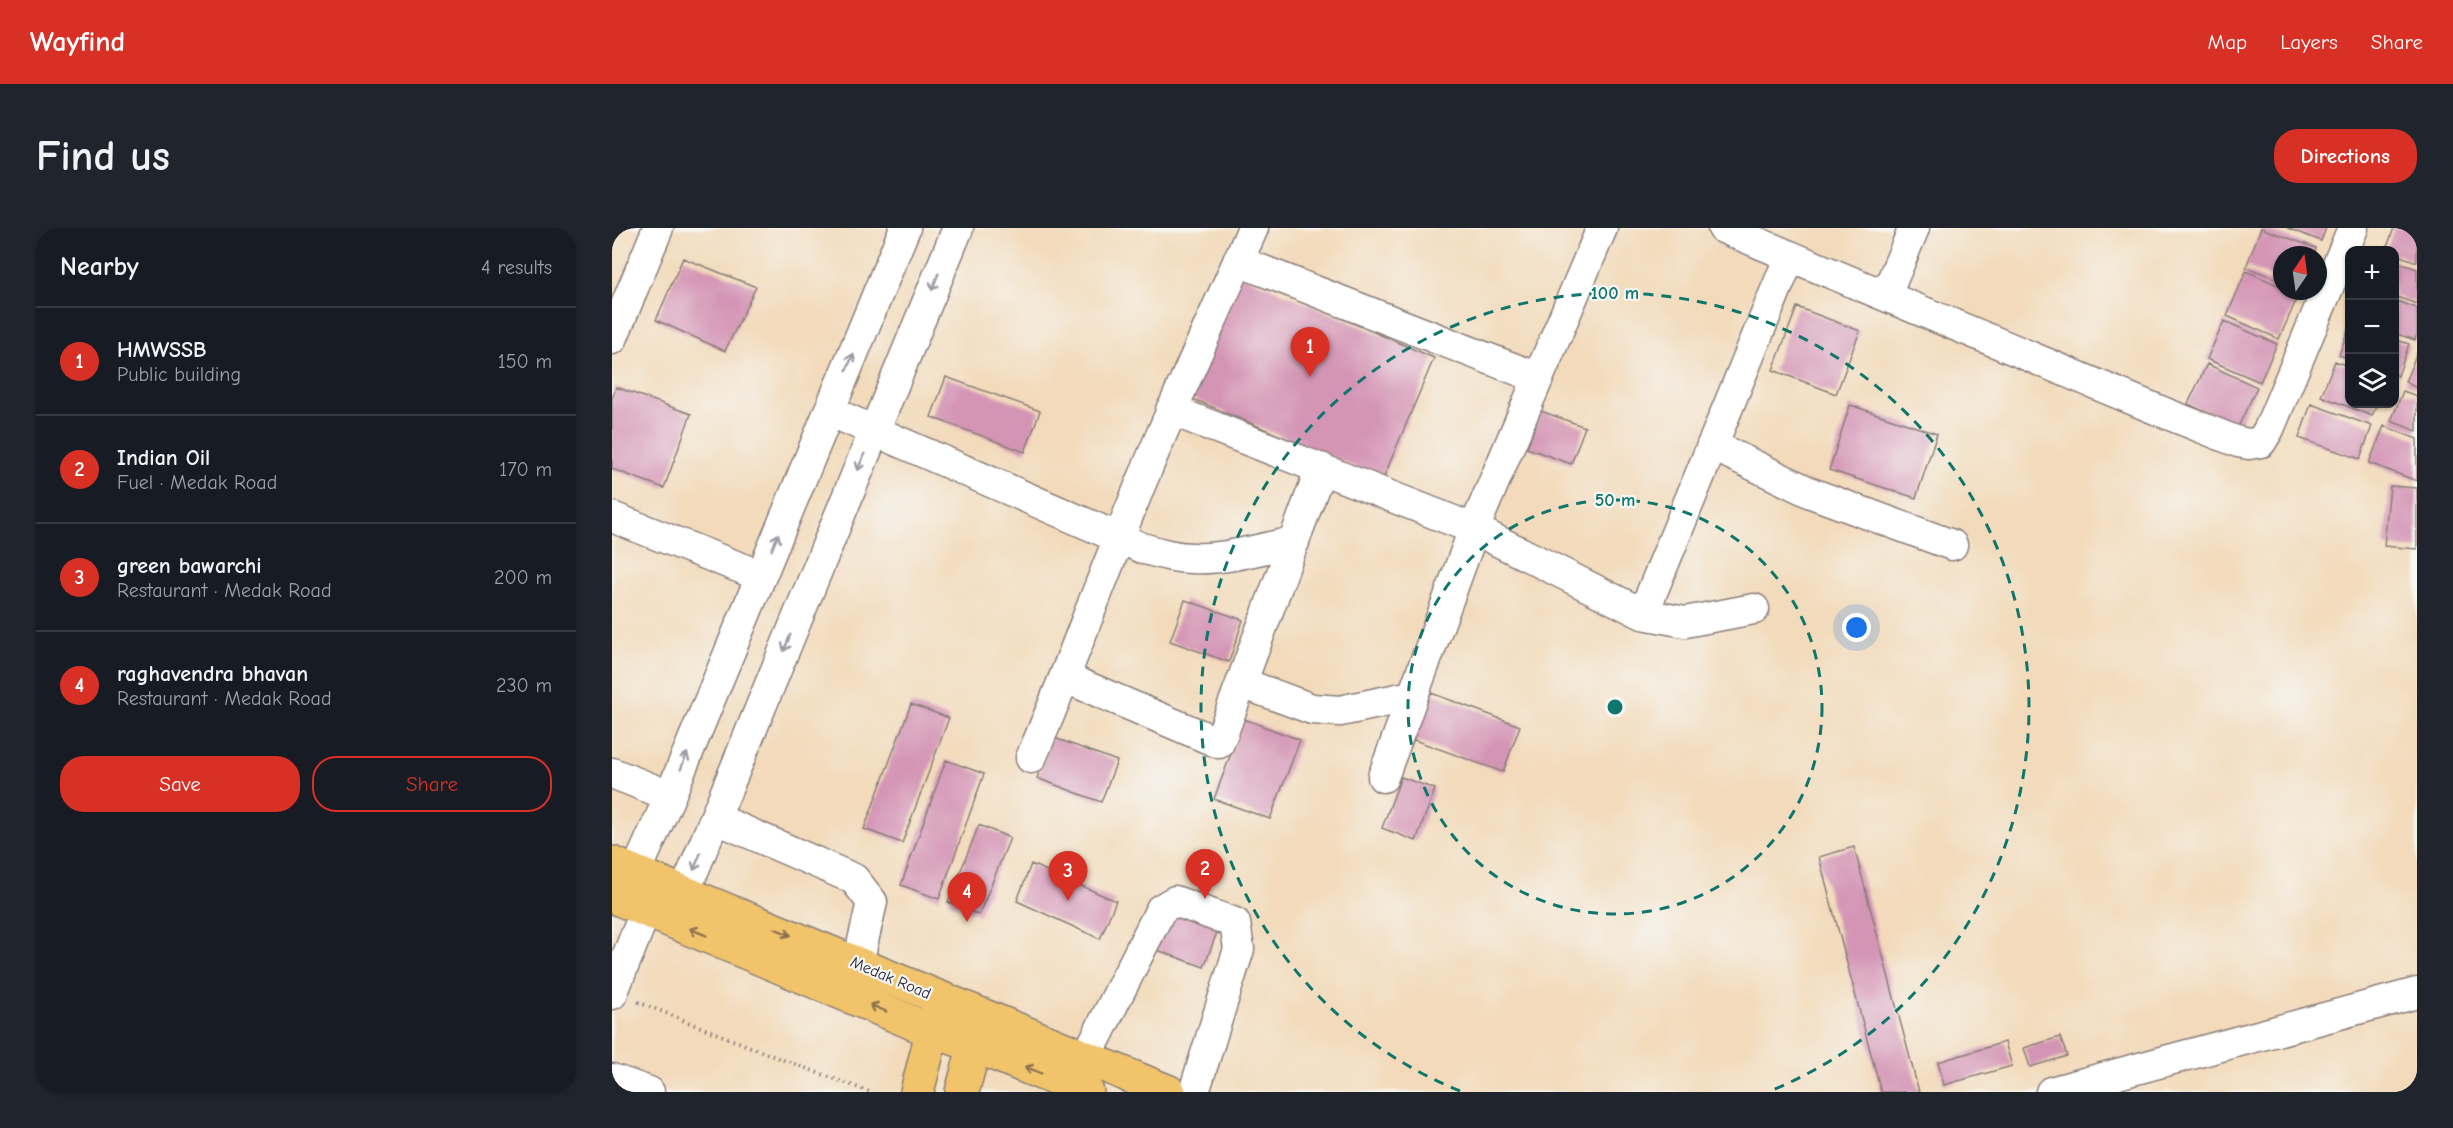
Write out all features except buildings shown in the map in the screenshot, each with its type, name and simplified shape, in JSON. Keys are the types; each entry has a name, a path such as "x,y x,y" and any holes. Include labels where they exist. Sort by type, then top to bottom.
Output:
{"main road":[{"name":"Medak Road","path":"624,867 941,998 978,1030 1088,1092"},
{"name":"Medak Road","path":"612,896 932,1031 978,1030 1086,1058 1169,1092"},
{"path":"917,1092 941,998"},
{"path":"962,1092 978,1030"}],"street":[{"path":"612,339 658,228"},
{"path":"624,867 670,796 905,228"},
{"path":"685,891 958,228"},
{"path":"1031,758 1066,678 1118,538 1171,410 1253,228"},
{"path":"1383,777 1474,529 1602,228"},
{"path":"1723,228 2165,413 2238,442 2249,444 2261,442 2269,429 2354,228"},
{"path":"1886,296 1914,228"},
{"path":"1643,614 1790,256"},
{"path":"1238,261 1538,378"},
{"path":"1171,410 1474,529 1643,614 1685,622 1754,609"},
{"path":"830,411 1118,538 1163,554 1194,559 1219,557 1294,542"},
{"path":"1713,445 1811,494 1952,545"},
{"path":"1066,678 1219,743 1321,468"},
{"path":"612,516 761,576"},
{"path":"1242,683 1312,709 1340,711 1412,696"},
{"path":"701,719 747,738"},
{"path":"612,773 670,796"},
{"path":"715,818 854,879 872,902 858,963"},
{"path":"1086,1058 1161,909 1175,901 1235,923 1239,949 1194,1092"},
{"path":"623,997 646,910"},
{"path":"2051,1092 2417,993"},
{"path":"612,1079 649,1092"}],"path":[{"path":"623,997 870,1092"}],"place":[{"name":"HMWSSB","path":"1310,377"},
{"name":"Indian Oil","path":"1205,899"},
{"name":"green bawarchi","path":"1068,901"},
{"name":"raghavendra bhavan","path":"967,922"}]}
